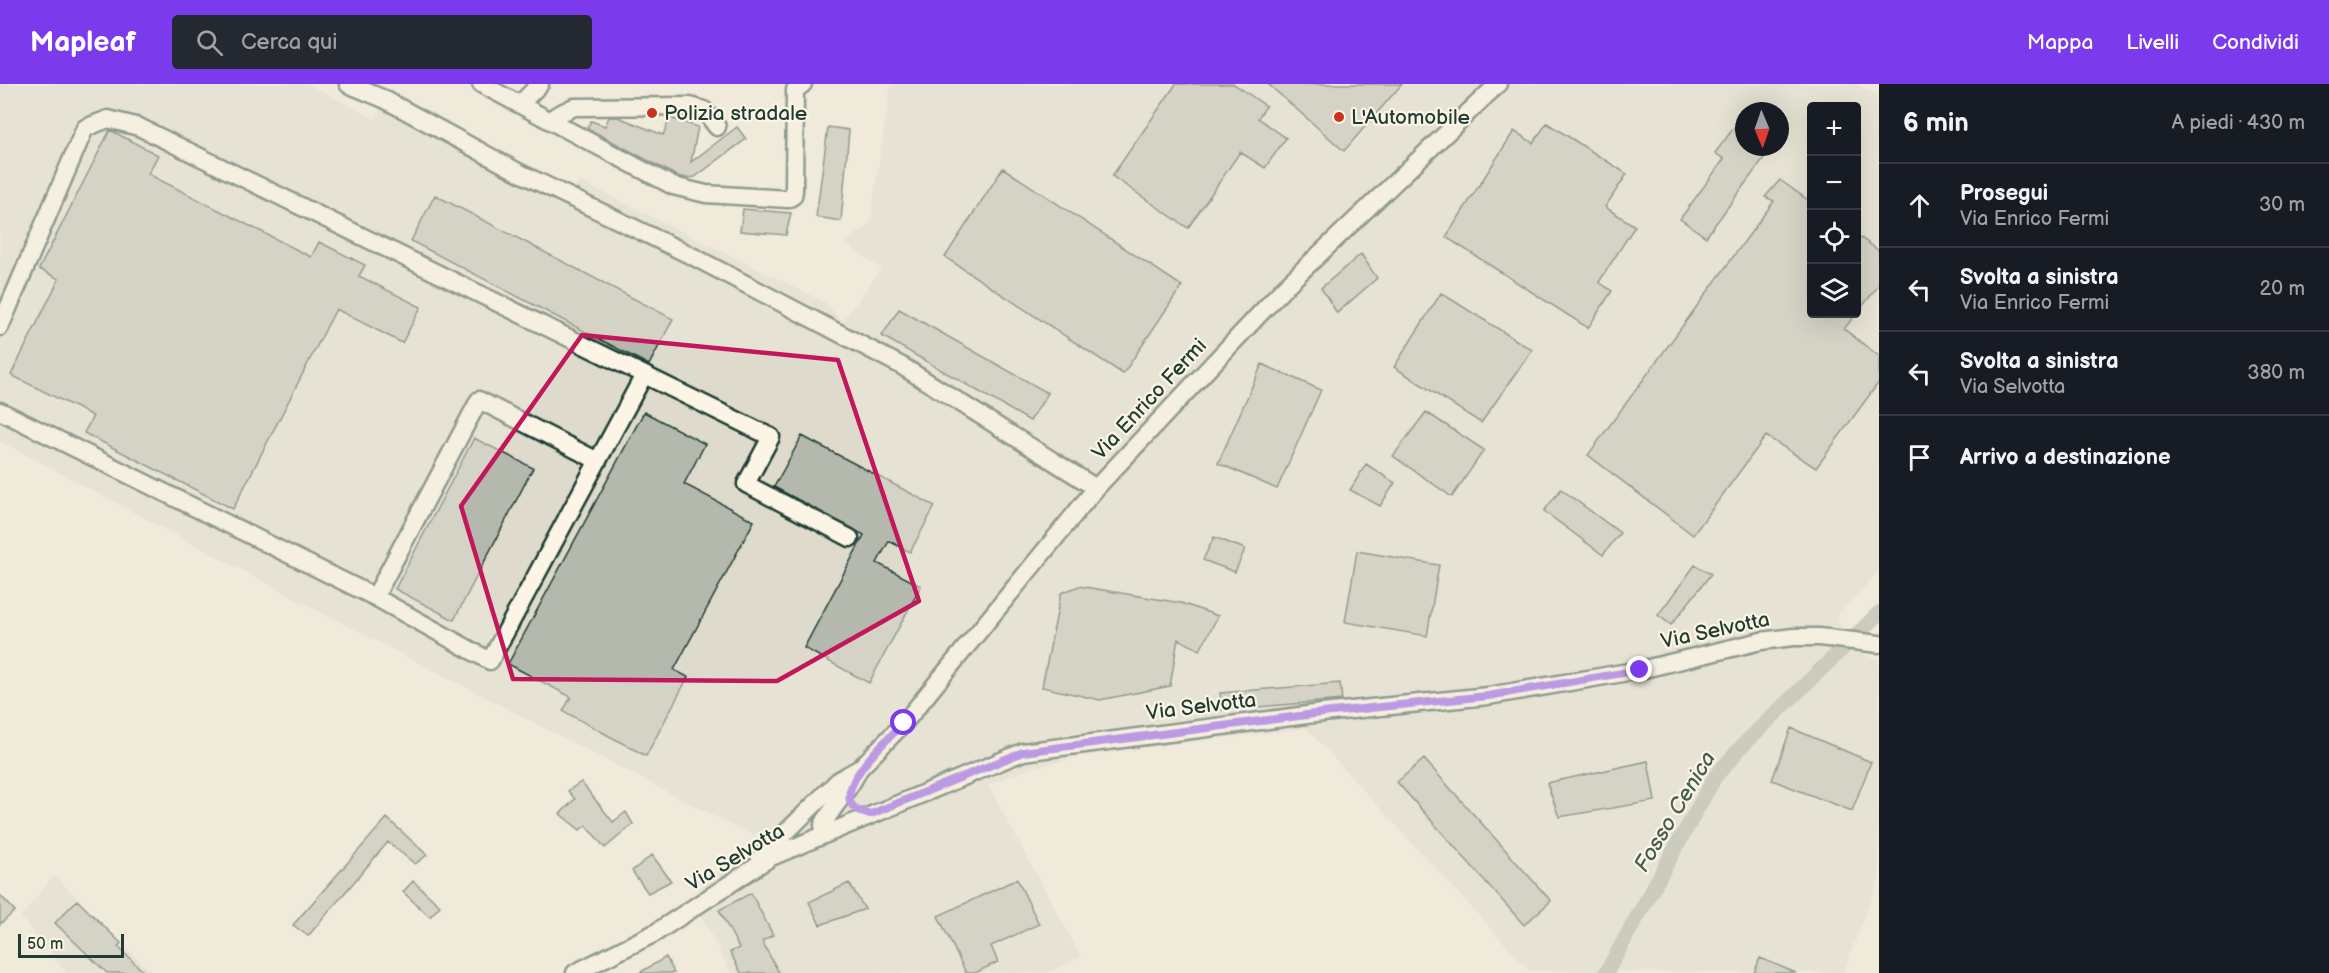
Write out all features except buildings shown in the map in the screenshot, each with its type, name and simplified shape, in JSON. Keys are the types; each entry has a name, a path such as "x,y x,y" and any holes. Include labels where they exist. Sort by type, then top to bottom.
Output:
{"street":[{"path":"348,84 384,99 520,173 692,256 902,366 1096,488"},
{"path":"481,84 673,186 706,194 788,199 793,196 794,191 795,90 803,84"},
{"path":"520,104 540,84"},
{"name":"Via Enrico Fermi","path":"750,870 839,780 860,768 904,723 1096,488 1286,286 1498,84"},
{"path":"553,122 557,115 574,107 690,106 704,110 717,127"},
{"path":"0,327 86,128 108,120 139,127 771,437 747,484 850,538"},
{"path":"0,411 375,597 490,661 644,375"},
{"path":"375,597 479,399 598,461"},
{"name":"Via Selvotta","path":"574,973 655,933 750,870 825,833 1023,752 1322,713 1488,696 1640,670 1761,641 1819,637 1879,644"},
{"name":"Via Enrico Fermi","path":"825,833 823,825 827,816 852,785 860,768"},
{"path":"852,785 853,807 861,813 871,814"},
{"path":"814,805 809,816 812,826 825,833"}],"highlighted area":[{"path":"582,335 838,360 919,601 777,681 513,679 461,506"}],"shaded area":[{"path":"0,84 308,84 375,119 386,94 574,190 580,181 826,303 842,322 881,269 845,243 870,224 891,84 1518,84 1521,86 1524,84 1854,84 1879,95 1879,571 1835,618 1865,655 1879,660 1879,878 1843,973 1530,971 1306,728 1087,755 1028,769 988,785 1081,957 1047,973 731,973 691,896 766,833 751,834 737,828 315,609 0,441"},
{"path":"54,875 152,973 66,973 21,917"}],"waterway":[{"name":"Fosso Cenica","path":"1606,973 1715,777 1742,746 1879,613"}],"place":[{"name":"Polizia stradale","path":"652,113"},
{"name":"L'Automobile","path":"1339,117"}],"route":[{"path":"904,723 860,768 852,785 850,798 853,807 861,813 871,814 1023,752 1322,713 1488,696 1640,670"}]}
